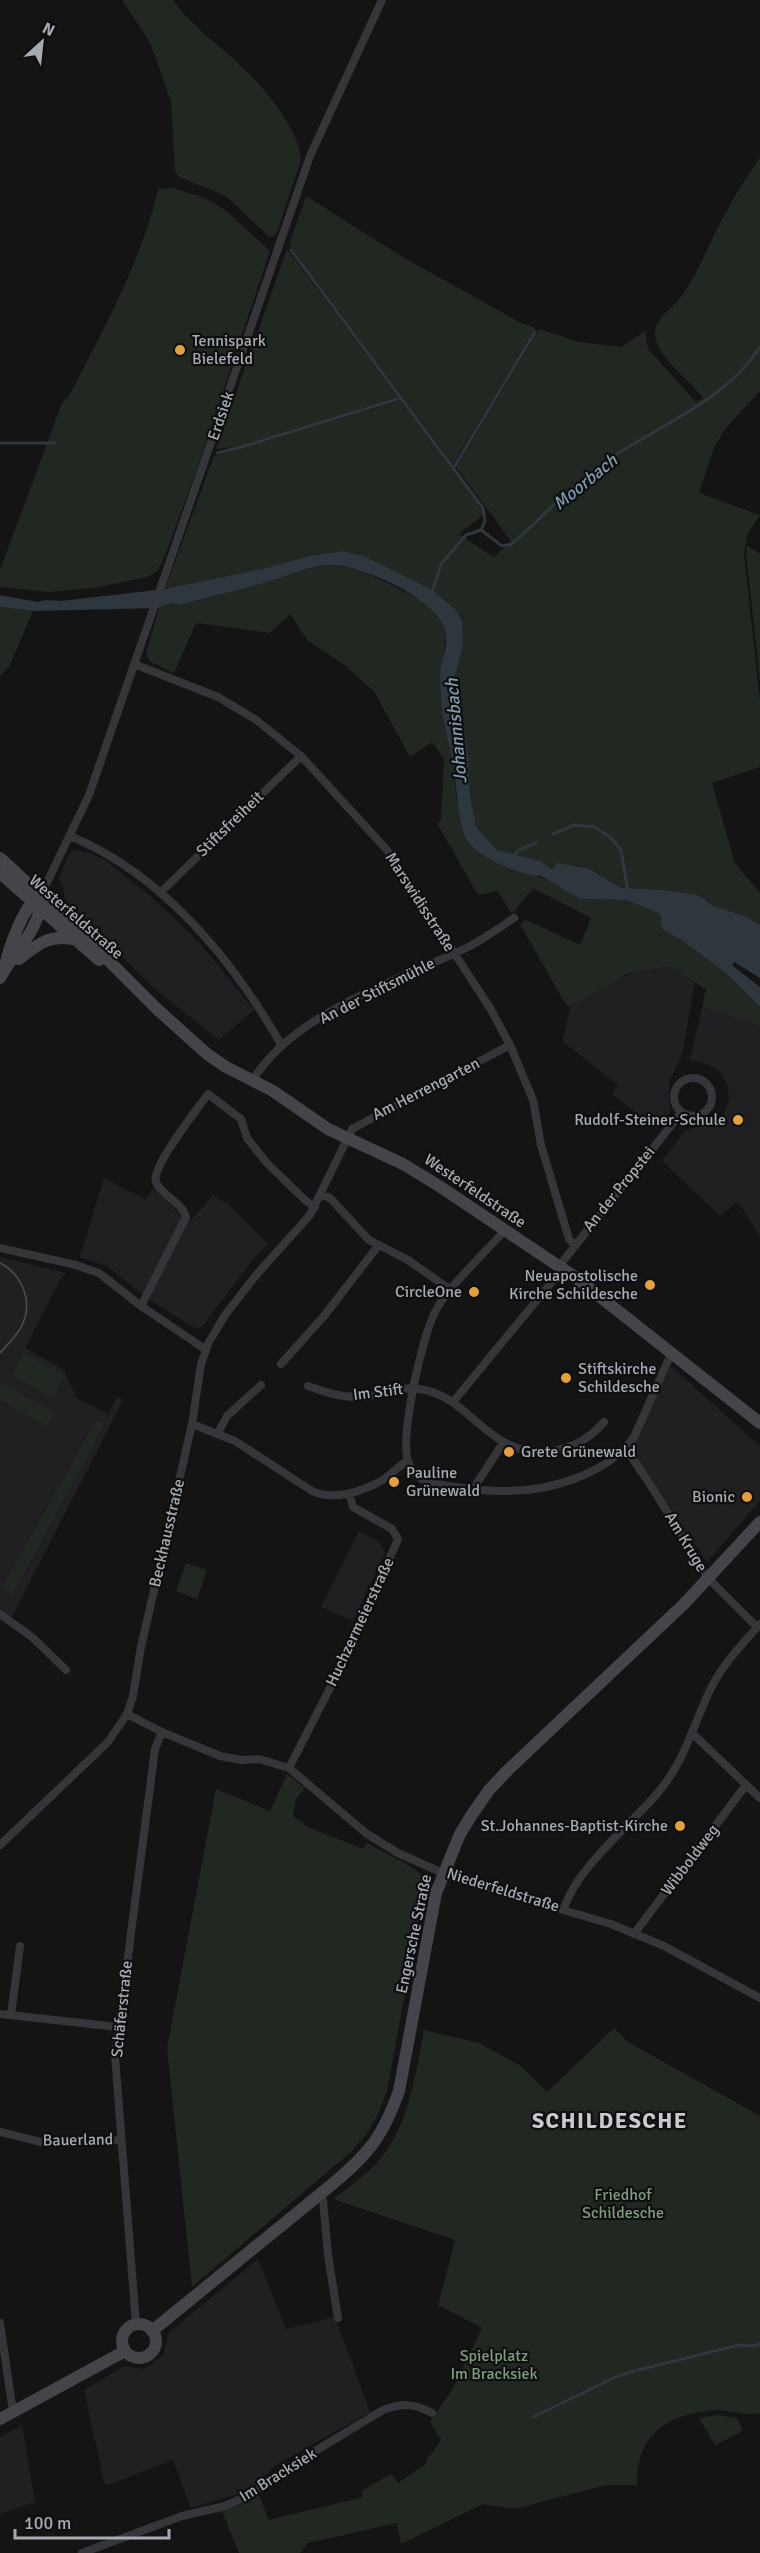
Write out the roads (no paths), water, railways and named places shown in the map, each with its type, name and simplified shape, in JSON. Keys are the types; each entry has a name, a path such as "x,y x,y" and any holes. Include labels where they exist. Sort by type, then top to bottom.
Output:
{"main road":[{"name":"Westerfeldstraße","path":"0,858 74,939 207,1054 253,1080 328,1129 378,1151 424,1176 561,1267 760,1423"},
{"name":"Westerfeldstraße","path":"0,873 38,902 157,1010"},
{"path":"2,975 22,948 38,902"},
{"path":"2,975 48,939 56,937 74,939"},
{"name":"Engersche Straße","path":"152,2331 367,2152 390,2118 399,2091 436,1893 460,1834 489,1790 708,1578 760,1521"},
{"path":"136,2324 152,2331 155,2341 148,2355 138,2358 125,2351 122,2340 126,2330 136,2324"},
{"path":"0,2420 125,2351"}],"street":[{"name":"Erdsiek","path":"70,836 89,795 310,156 382,0"},
{"name":"Marswidisstraße","path":"134,664 196,687 255,718 301,756 387,850 490,1008 510,1046 533,1100 541,1145 569,1239 574,1246"},
{"name":"Stiftsfreiheit","path":"160,892 301,756"},
{"path":"70,836 113,858 160,892 212,945 260,1011 282,1046"},
{"name":"Westerfeldstraße","path":"38,902 70,836"},
{"name":"An der Stiftsmühle","path":"253,1080 270,1056 282,1046 347,1003 454,954 514,918"},
{"name":"Am Herrengarten","path":"346,1138 358,1124 510,1046"},
{"path":"686,1079 703,1080 710,1089 710,1106 697,1117 681,1113 675,1107 674,1090 686,1079"},
{"path":"141,1306 186,1218 184,1211 158,1184 156,1175 173,1142 208,1094 241,1119 247,1138 266,1162 315,1207"},
{"name":"An der Propstei","path":"453,1402 558,1275 574,1246 681,1113"},
{"name":"Beckhausstraße","path":"0,1845 108,1742 127,1714 133,1696 143,1637 192,1424 198,1376 205,1349 225,1315 243,1291 304,1223 315,1207 346,1138"},
{"path":"322,1195 330,1198 361,1233 378,1246 408,1260 452,1290"},
{"path":"504,1231 435,1311 417,1365 405,1446 408,1461 414,1473 429,1483 504,1492 566,1481 601,1466 634,1437 672,1352"},
{"path":"281,1364 324,1317 378,1246"},
{"path":"0,1248 92,1270 205,1349"},
{"path":"218,1432 227,1416 261,1385"},
{"name":"Im Stift","path":"308,1386 341,1396 362,1397 414,1388"},
{"path":"414,1388 423,1389 453,1402 503,1443 518,1449 535,1452 562,1449 584,1441 604,1422"},
{"path":"192,1424 218,1432 312,1491 331,1496 382,1481 401,1464 408,1461"},
{"path":"476,1490 477,1483 503,1443"},
{"name":"Am Kruge","path":"625,1447 708,1578 758,1626"},
{"name":"Huchzermeierstraße","path":"289,1768 351,1647 398,1539 392,1529 352,1507 349,1492"},
{"path":"0,1614 32,1637 66,1670"},
{"path":"564,1908 568,1894 596,1859 657,1794 681,1760 711,1688 724,1667 758,1626"},
{"name":"Niederfeldstraße","path":"127,1714 162,1732 220,1756 241,1760 259,1759 289,1768 368,1834 398,1853 443,1873 564,1908 634,1934 663,1946 760,1998"},
{"name":"Schäferstraße","path":"136,2324 115,2056 155,1749 162,1732"},
{"path":"692,1733 760,1798"},
{"name":"Wibboldweg","path":"634,1934 746,1785"},
{"path":"11,2015 20,1946"},
{"path":"0,2014 118,2027"},
{"name":"Bauerland","path":"0,2132 41,2142 121,2139"},
{"path":"318,2194 322,2200 338,2318"},
{"path":"0,2323 13,2412"},
{"name":"Im Bracksiek","path":"82,2553 182,2516 225,2506 250,2496 292,2465 383,2410 400,2404 410,2404 432,2414"}],"water":[{"name":"Johannisbach","path":"343,551 364,556 431,589 456,610 462,622 463,646 455,676 468,752 470,795 476,827 497,850 540,861 553,870 557,863 588,868 621,888 665,890 700,896 713,906 745,916 760,925 760,978 734,962 732,965 760,987 760,1007 727,974 662,928 660,914 626,900 580,899 541,876 523,873 491,860 468,842 460,818 454,767 442,708 440,672 446,633 441,621 430,608 397,586 360,571 330,565 181,605 170,603 159,608 33,611 0,607 0,595 38,602 165,589 270,567 309,556"}],"waterway":[{"path":"291,250 483,508 485,521 481,530"},
{"path":"454,467 535,332"},
{"name":"Moorbach","path":"432,593 441,564 466,535 481,530 502,546 512,544 602,464 687,413 727,384 745,367 760,347"},
{"path":"217,453 401,398"},
{"path":"0,443 55,443"},
{"path":"553,834 574,825 595,827 610,837 621,850 628,892"},
{"path":"513,856 519,850 536,843"},
{"path":"638,2370 739,2345 760,2344"},
{"path":"533,2417 618,2376 634,2371"}],"tram line":[{"path":"0,1263 15,1275 24,1290 26,1299 25,1318 19,1331 0,1353"}],"place":[{"name":"Tennispark Bielefeld","path":"180,350"},
{"name":"Rudolf-Steiner-Schule","path":"738,1120"},
{"name":"Neuapostolische Kirche Schildesche","path":"650,1285"},
{"name":"CircleOne","path":"474,1292"},
{"name":"Stiftskirche Schildesche","path":"566,1378"},
{"name":"Grete Grünewald","path":"509,1452"},
{"name":"Pauline Grünewald","path":"394,1482"},
{"name":"Bionic","path":"747,1497"},
{"name":"St.Johannes-Baptist-Kirche","path":"680,1826"}],"district":[{"name":"SCHILDESCHE","path":"610,2120"}],"park label":[{"name":"Friedhof Schildesche","path":"623,2204"},
{"name":"Spielplatz Im Bracksiek","path":"494,2365"}]}
